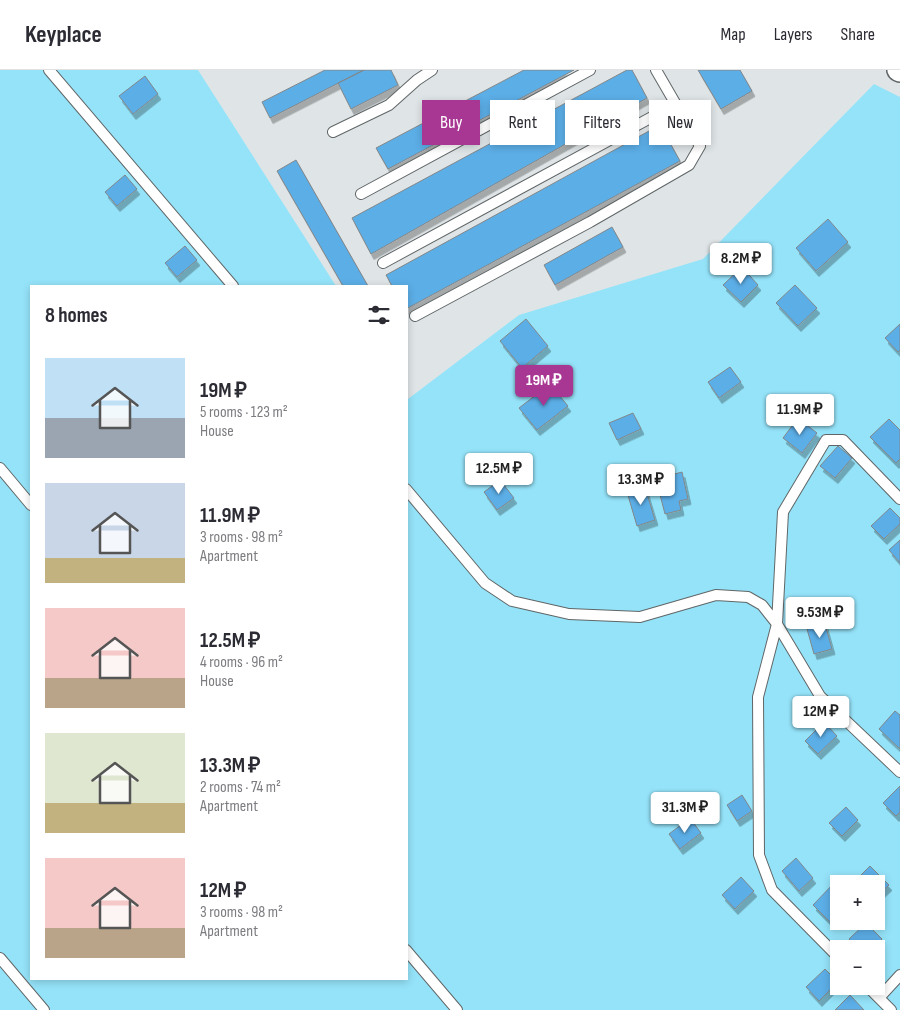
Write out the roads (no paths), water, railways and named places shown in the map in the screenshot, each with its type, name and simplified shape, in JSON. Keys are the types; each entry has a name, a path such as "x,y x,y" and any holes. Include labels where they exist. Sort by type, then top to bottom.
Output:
{"lane":[{"path":"49,70 232,285"},
{"path":"333,132 389,104 432,70"},
{"path":"361,194 590,70"},
{"path":"656,70 674,100"},
{"path":"384,263 649,119"},
{"path":"415,316 590,222 689,165 699,145"},
{"path":"830,949 772,890 759,855 758,697 777,624 783,512 826,440 843,440 900,499"},
{"path":"0,468 30,504"},
{"path":"408,491 486,584 512,601 569,614 640,618 716,595 748,597 762,605 777,624 820,696 900,772"},
{"path":"408,952 457,1010"},
{"path":"0,958 44,1010"},
{"path":"880,998 900,975"},
{"path":"877,995 891,1010"}]}
